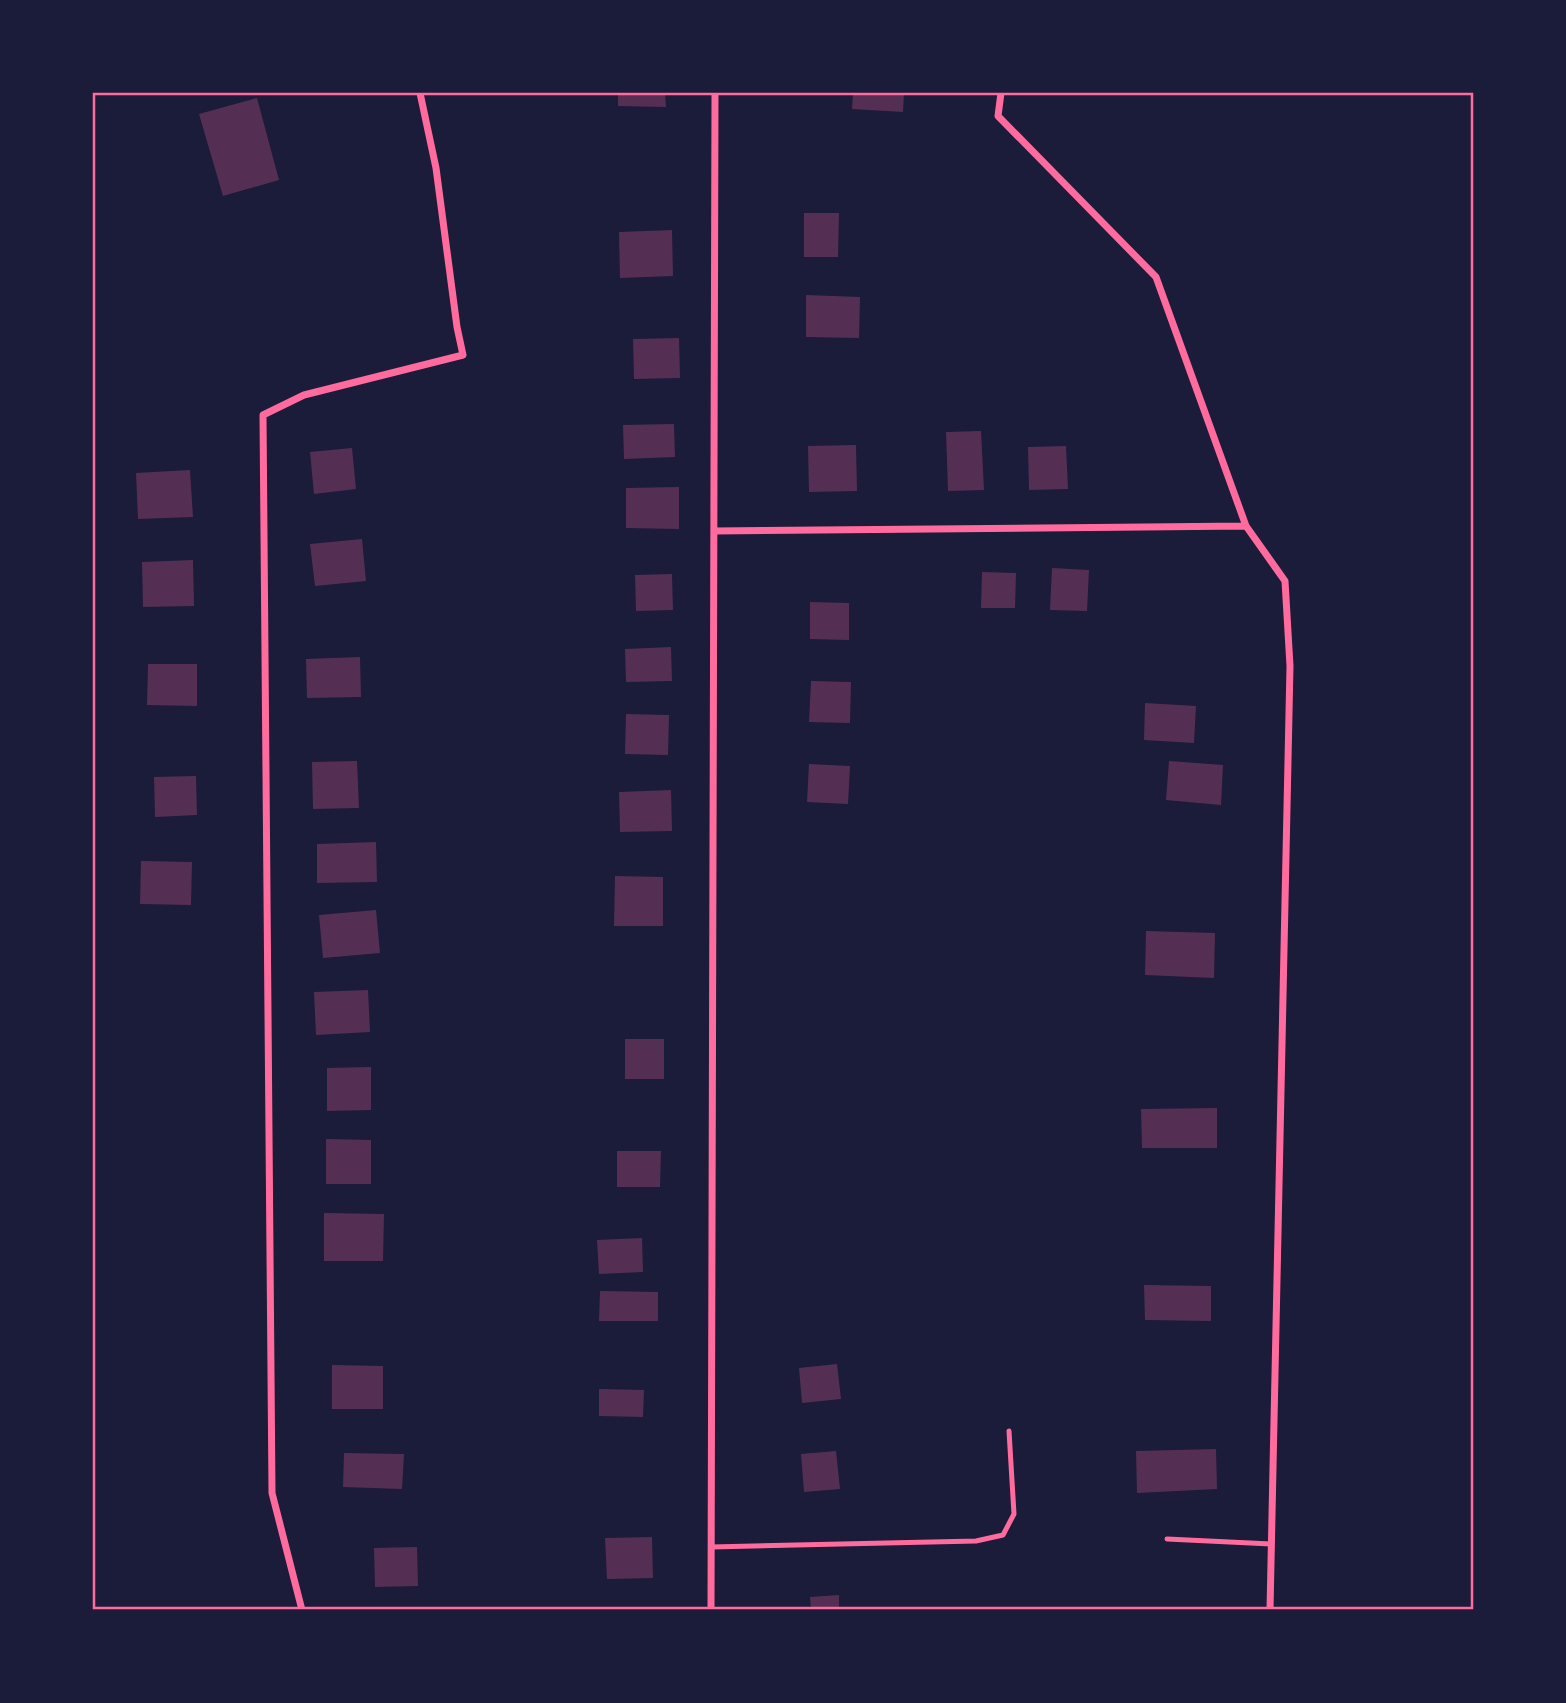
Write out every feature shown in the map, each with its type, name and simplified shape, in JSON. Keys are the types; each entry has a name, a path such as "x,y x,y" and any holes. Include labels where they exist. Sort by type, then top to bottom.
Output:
{"street":[{"path":"302,1610 272,1493 264,415 304,395 463,355 436,168 420,93"},
{"path":"711,1610 715,93"},
{"path":"1001,93 998,116 1156,277 1246,526 1285,581 1290,666 1270,1610"},
{"path":"714,531 1246,526"}],"lane":[{"path":"712,1547 976,1541 1003,1535 1014,1514 1009,1432"},
{"path":"1167,1539 1271,1544"}],"building":[{"path":"618,93 665,93 666,107 618,106"},
{"path":"853,93 904,93 903,112 852,109"},
{"path":"257,98 279,180 223,196 199,114"},
{"path":"804,213 839,213 838,257 804,257"},
{"path":"672,230 673,276 620,278 619,232"},
{"path":"806,295 860,297 859,338 806,337"},
{"path":"679,338 680,378 634,379 633,339"},
{"path":"674,424 675,457 624,459 623,425"},
{"path":"981,431 984,490 948,491 946,432"},
{"path":"856,445 857,491 809,492 808,446"},
{"path":"1066,446 1068,489 1029,490 1028,447"},
{"path":"352,448 356,489 314,494 310,452"},
{"path":"190,470 193,517 138,519 136,473"},
{"path":"679,487 679,529 626,528 626,488"},
{"path":"362,539 366,581 315,586 310,544"},
{"path":"193,560 194,606 143,607 142,562"},
{"path":"1052,568 1089,570 1087,611 1050,610"},
{"path":"982,572 1016,573 1015,608 981,608"},
{"path":"672,574 673,610 636,611 635,575"},
{"path":"810,602 849,603 849,640 810,639"},
{"path":"671,647 672,681 626,682 625,649"},
{"path":"360,657 361,697 307,698 306,659"},
{"path":"148,664 197,664 197,706 147,705"},
{"path":"811,681 851,682 850,723 809,722"},
{"path":"1145,703 1196,706 1194,743 1144,740"},
{"path":"626,714 669,715 668,755 625,754"},
{"path":"357,761 359,808 313,809 312,762"},
{"path":"1169,761 1223,765 1221,805 1166,800"},
{"path":"809,764 850,766 848,804 807,802"},
{"path":"196,776 197,815 155,817 154,777"},
{"path":"671,790 672,831 620,832 619,792"},
{"path":"376,842 377,882 317,883 317,844"},
{"path":"141,861 192,862 191,905 140,904"},
{"path":"615,876 663,877 663,926 614,926"},
{"path":"376,910 380,953 323,958 319,915"},
{"path":"1146,931 1215,933 1214,978 1145,975"},
{"path":"368,990 370,1032 316,1035 314,992"},
{"path":"625,1039 664,1039 664,1079 625,1079"},
{"path":"371,1067 371,1110 327,1111 327,1068"},
{"path":"1217,1108 1217,1148 1142,1148 1141,1109"},
{"path":"326,1139 371,1140 371,1184 326,1184"},
{"path":"617,1151 661,1151 660,1187 617,1187"},
{"path":"324,1213 384,1214 383,1261 324,1261"},
{"path":"642,1238 643,1272 599,1274 597,1240"},
{"path":"1144,1285 1211,1286 1211,1321 1145,1320"},
{"path":"600,1291 658,1292 658,1321 599,1321"},
{"path":"837,1364 841,1399 802,1403 799,1368"},
{"path":"332,1365 383,1366 383,1409 332,1409"},
{"path":"599,1389 644,1390 643,1417 599,1416"},
{"path":"1216,1449 1217,1489 1137,1493 1136,1451"},
{"path":"836,1451 840,1489 804,1492 801,1454"},
{"path":"344,1453 404,1454 402,1489 343,1487"},
{"path":"652,1537 653,1578 607,1579 605,1538"},
{"path":"417,1547 418,1586 375,1587 374,1548"},
{"path":"839,1595 839,1610 811,1610 810,1597"}]}
